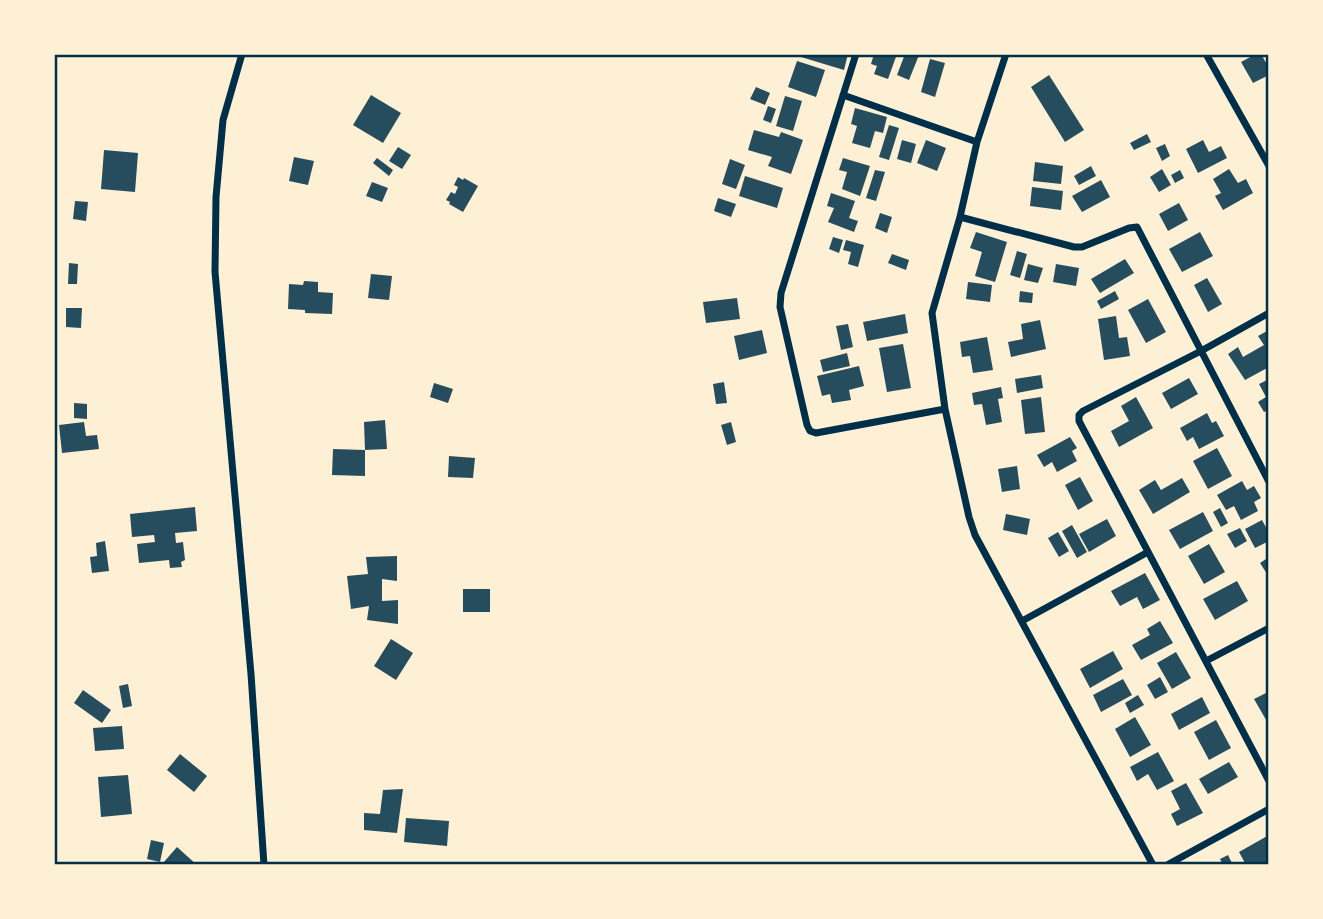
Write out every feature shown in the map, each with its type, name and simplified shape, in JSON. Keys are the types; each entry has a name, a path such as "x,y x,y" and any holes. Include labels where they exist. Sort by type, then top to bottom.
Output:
{"street":[{"path":"242,54 223,120 216,198 215,272 251,674 264,865"},
{"path":"856,54 781,293 780,307 807,425 810,431 816,433 945,409"},
{"path":"1006,54 977,142 960,217 932,313 945,409 972,526 1153,865"},
{"path":"1206,54 1269,166"},
{"path":"843,95 977,142"},
{"path":"960,217 1074,247 1082,247 1135,227 1269,482"},
{"path":"1269,313 1079,415 1079,421 1269,781"},
{"path":"1022,621 1149,552"},
{"path":"1206,661 1269,628"},
{"path":"1167,865 1269,809"}],"building":[{"path":"791,54 848,54 844,70"},
{"path":"874,54 897,54 888,79 874,74 877,66 871,64"},
{"path":"905,54 919,55 909,80 897,75"},
{"path":"1261,54 1269,68 1269,75 1253,83 1241,62"},
{"path":"930,59 945,63 935,97 921,92"},
{"path":"797,61 825,70 816,97 788,87"},
{"path":"1049,75 1084,130 1065,142 1031,87"},
{"path":"756,87 770,93 765,105 750,99"},
{"path":"371,95 401,113 383,143 353,125"},
{"path":"785,96 802,101 793,131 776,126"},
{"path":"768,106 776,109 771,123 763,120"},
{"path":"855,108 887,117 883,133 875,131 870,148 852,143 857,126 851,124"},
{"path":"889,125 899,128 889,160 879,157"},
{"path":"754,130 779,137 781,132 803,140 791,174 768,166 772,157 748,150"},
{"path":"1147,134 1151,142 1134,150 1130,143"},
{"path":"902,140 916,144 911,163 897,159"},
{"path":"926,140 946,148 937,171 917,163"},
{"path":"1203,140 1209,152 1221,146 1227,158 1198,173 1186,149"},
{"path":"1165,144 1170,156 1162,161 1156,148"},
{"path":"398,147 411,155 402,169 389,161"},
{"path":"104,150 138,153 135,192 101,189"},
{"path":"294,157 314,161 308,185 289,181"},
{"path":"377,158 393,170 389,176 373,163"},
{"path":"843,158 870,166 860,196 842,189 847,172 839,170"},
{"path":"730,159 745,165 736,189 722,184"},
{"path":"1035,162 1063,166 1061,184 1033,181"},
{"path":"1091,166 1096,176 1079,185 1074,176"},
{"path":"1162,169 1171,185 1159,192 1150,177"},
{"path":"1229,169 1238,183 1246,179 1253,193 1223,210 1215,196 1221,193 1213,179"},
{"path":"875,170 885,172 876,201 866,198"},
{"path":"1180,170 1184,178 1175,183 1171,175"},
{"path":"745,176 783,188 777,208 739,196"},
{"path":"458,177 478,186 463,212 446,200 451,192 455,194 458,187 454,185"},
{"path":"1101,180 1110,197 1082,212 1072,196"},
{"path":"372,182 388,188 382,202 366,196"},
{"path":"1032,187 1063,191 1061,210 1030,206"},
{"path":"831,193 855,201 849,218 858,221 854,232 828,222 834,208 827,206"},
{"path":"718,198 736,204 731,217 714,211"},
{"path":"75,201 88,202 86,221 73,219"},
{"path":"1179,203 1188,220 1168,231 1159,214"},
{"path":"880,213 892,217 887,233 875,228"},
{"path":"976,232 1007,242 995,282 975,276 982,252 970,248"},
{"path":"1200,232 1213,256 1182,272 1169,249"},
{"path":"833,237 843,240 839,253 829,249"},
{"path":"846,240 864,245 858,267 848,264 851,252 843,250"},
{"path":"1017,251 1027,254 1020,278 1010,275"},
{"path":"892,254 909,260 906,270 888,263"},
{"path":"1125,259 1134,273 1100,293 1091,279"},
{"path":"69,263 78,264 77,284 68,284"},
{"path":"1028,264 1043,268 1038,283 1024,280"},
{"path":"1056,264 1079,268 1076,286 1053,282"},
{"path":"371,274 392,276 389,300 368,298"},
{"path":"1207,278 1222,304 1208,312 1194,285"},
{"path":"304,281 318,282 318,292 333,293 332,314 288,309 289,284 303,285"},
{"path":"968,282 992,285 990,302 966,299"},
{"path":"1020,291 1033,293 1032,303 1019,302"},
{"path":"1115,291 1119,299 1101,309 1097,301"},
{"path":"737,298 740,319 706,323 703,302"},
{"path":"1148,299 1166,332 1146,343 1128,310"},
{"path":"66,308 82,308 81,328 66,327"},
{"path":"905,314 908,333 867,341 863,322"},
{"path":"1116,316 1119,338 1127,337 1130,356 1104,360 1098,319"},
{"path":"1040,320 1046,349 1011,357 1008,342 1023,339 1021,324"},
{"path":"848,324 853,347 841,350 836,326"},
{"path":"762,330 767,353 739,360 734,336"},
{"path":"1267,331 1269,367 1245,380 1228,354 1238,347 1243,357 1264,345 1258,336"},
{"path":"987,337 993,370 973,373 970,356 962,357 960,342"},
{"path":"903,344 911,388 887,392 879,348"},
{"path":"847,353 850,366 823,372 820,360"},
{"path":"859,366 864,386 849,390 851,400 832,403 830,394 822,396 817,376"},
{"path":"1041,375 1043,388 1017,393 1015,379"},
{"path":"1189,378 1198,394 1171,409 1162,393"},
{"path":"1269,379 1269,410 1264,412 1258,402 1266,397 1259,384"},
{"path":"724,382 727,403 716,404 713,384"},
{"path":"434,383 453,389 448,403 430,397"},
{"path":"1001,387 1003,398 998,399 1002,422 986,425 982,404 974,405 972,393"},
{"path":"1041,397 1045,432 1025,434 1021,400"},
{"path":"1136,397 1153,428 1119,447 1111,431 1129,421 1121,406"},
{"path":"74,403 87,404 87,419 74,418"},
{"path":"1207,413 1212,423 1216,421 1224,436 1199,449 1193,437 1187,441 1180,428"},
{"path":"385,420 387,449 365,450 364,422"},
{"path":"84,422 86,436 97,435 99,449 62,453 59,425"},
{"path":"731,422 736,442 727,445 721,425"},
{"path":"1070,437 1077,448 1072,451 1077,461 1057,472 1052,462 1044,467 1037,455"},
{"path":"1217,448 1232,476 1208,489 1193,461"},
{"path":"333,449 365,450 365,476 332,475"},
{"path":"449,456 475,458 473,478 448,477"},
{"path":"1017,466 1020,489 1002,492 998,469"},
{"path":"1080,477 1093,501 1078,510 1065,485"},
{"path":"1182,478 1190,492 1153,514 1139,490 1155,480 1161,490"},
{"path":"1242,481 1247,490 1254,486 1261,498 1254,502 1258,511 1241,520 1234,506 1226,510 1217,495"},
{"path":"195,507 197,531 175,533 176,543 183,542 185,560 181,562 182,567 170,568 169,560 139,563 137,544 155,542 154,535 132,537 130,514"},
{"path":"1220,508 1228,523 1221,527 1213,512"},
{"path":"1203,512 1213,531 1180,549 1169,530"},
{"path":"1006,514 1030,519 1027,535 1003,530"},
{"path":"1107,519 1116,536 1089,552 1079,534"},
{"path":"1262,520 1269,533 1269,541 1255,548 1245,529"},
{"path":"1072,525 1087,552 1077,558 1062,531"},
{"path":"1240,528 1247,541 1235,548 1227,534"},
{"path":"1058,532 1069,551 1059,557 1048,538"},
{"path":"105,541 109,571 92,573 90,557 97,556 96,543"},
{"path":"1209,544 1225,572 1204,584 1188,556"},
{"path":"397,556 397,581 382,579 382,601 398,600 398,624 367,620 369,606 351,609 347,576 368,574 366,557"},
{"path":"1269,557 1269,577 1260,563"},
{"path":"1145,573 1160,600 1143,609 1137,597 1120,606 1111,591"},
{"path":"1237,581 1248,601 1215,620 1203,599"},
{"path":"463,589 490,589 490,612 463,612"},
{"path":"1160,621 1173,643 1141,660 1132,645 1150,635 1147,629"},
{"path":"391,639 413,653 396,680 374,666"},
{"path":"1113,651 1123,669 1090,688 1080,669"},
{"path":"1176,652 1191,678 1172,689 1157,663"},
{"path":"1160,677 1168,692 1155,699 1147,685"},
{"path":"1123,679 1132,695 1101,712 1093,695"},
{"path":"128,684 132,706 123,708 119,686"},
{"path":"83,690 111,710 102,723 74,703"},
{"path":"1266,693 1269,698 1269,725 1254,699"},
{"path":"1138,695 1144,705 1130,713 1125,703"},
{"path":"1202,697 1210,713 1179,730 1171,714"},
{"path":"1135,717 1151,745 1130,757 1115,729"},
{"path":"1216,720 1231,748 1209,760 1194,732"},
{"path":"122,726 124,749 95,751 93,728"},
{"path":"1158,752 1174,781 1157,790 1148,774 1137,781 1130,767"},
{"path":"180,754 207,776 194,792 167,770"},
{"path":"1229,762 1238,777 1208,794 1199,779"},
{"path":"128,775 132,814 101,817 98,777"},
{"path":"1186,783 1203,813 1177,826 1171,814 1180,809 1171,791"},
{"path":"403,789 397,833 364,830 364,813 380,814 383,790"},
{"path":"406,818 449,821 447,846 404,842"},
{"path":"1269,835 1269,860 1260,865 1246,865 1239,852"},
{"path":"151,840 164,843 160,862 147,859"},
{"path":"177,847 197,865 165,865 163,863"},
{"path":"1228,855 1233,865 1223,865 1220,859"}]}
